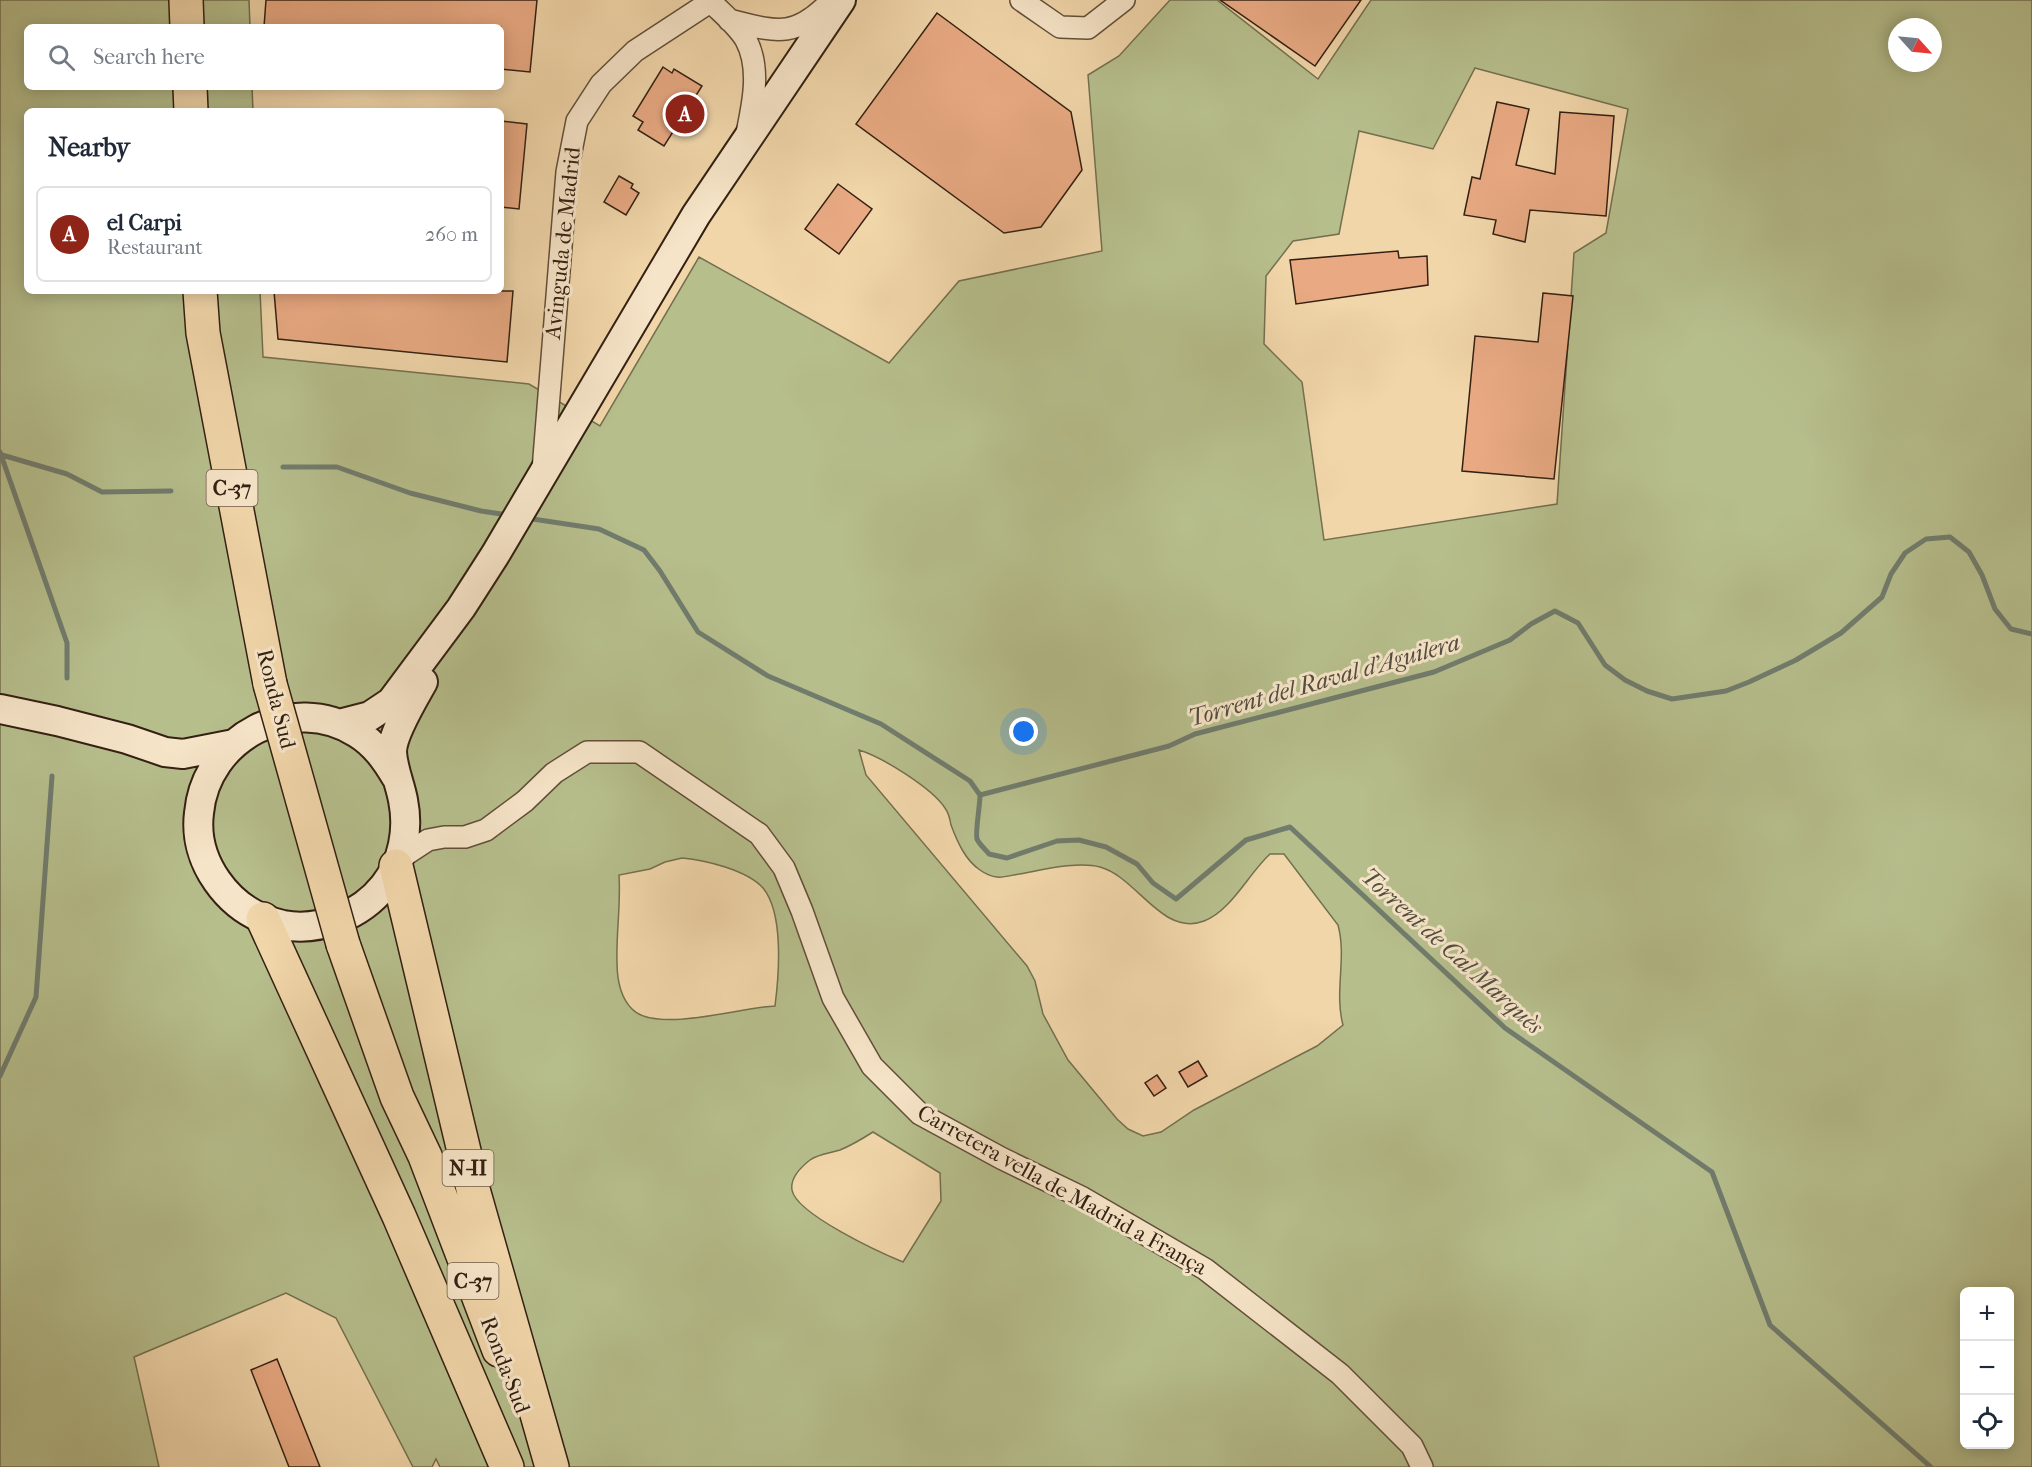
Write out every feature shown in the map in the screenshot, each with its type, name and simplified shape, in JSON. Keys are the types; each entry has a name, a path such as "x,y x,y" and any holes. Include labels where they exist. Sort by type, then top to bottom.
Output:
{"highway":[{"path":"186,0 187,24"},
{"path":"190,90 191,108"},
{"name":"Ronda Sud","path":"200,294 202,333 270,684 342,944 398,1097 425,1156 544,1467"},
{"name":"N-II","path":"397,863 474,1193 552,1467"},
{"path":"263,919 399,1216 507,1467"},
{"name":"Ronda Sud","path":"398,1097 414,1161 515,1467"}],"street":[{"path":"729,20 783,31 796,28 833,0"},
{"name":"N-II","path":"339,724 370,716 391,702 461,608 495,555 696,215 841,0"},
{"path":"1021,0 1060,27 1088,28 1124,0"},
{"name":"Avinguda de Madrid","path":"543,474 567,172 577,121 602,84 635,51 712,1 746,40 755,71 746,141"},
{"name":"N-II","path":"396,777 386,760 373,745 357,733 339,724 318,718 295,718 273,722 252,730 227,749 208,775 200,799 198,824 201,849 210,872 224,892 242,908 263,919 285,925 307,926 329,923 369,902 384,885 397,863 405,834 404,808 392,750 409,707 438,656 461,608"},
{"path":"0,709 57,721 165,752 183,754 234,744"},
{"path":"165,752 188,774 200,799"},
{"name":"Carretera vella de Madrid a França","path":"397,863 428,840 465,837 486,830 525,801 554,773 587,752 639,752 759,834 784,868 802,910 833,998 872,1066 920,1114 1001,1158 1089,1201 1205,1269 1340,1374 1412,1446 1422,1467"},
{"path":"404,808 416,822 444,837"}],"green space":[{"path":"0,0 249,0 250,24 24,24 24,90 252,90 253,108 24,108 24,294 260,294 263,357 529,384 600,426 699,257 889,363 959,281 1102,251 1088,75 1119,56 1170,0 1217,0 1318,79 1371,0 2032,0 2032,1467 440,1467 436,1459 432,1467 413,1467 336,1318 286,1293 134,1357 159,1467 0,1467","holes":["1475,68 1628,109 1606,233 1574,253 1557,504 1324,540 1302,382 1264,344 1266,276 1293,241 1339,234 1359,131 1433,149","859,750 893,766 939,800 949,816 962,850 975,866 988,875 1002,877 1049,868 1081,865 1100,867 1126,882 1162,914 1175,921 1189,924 1214,916 1223,909 1270,854 1284,854 1338,925 1343,1025 1317,1046 1194,1110 1161,1132 1143,1136 1128,1129 1068,1060 1043,1014 1035,981 1027,966 866,775","682,858 714,864 747,876 763,888 770,899 777,928 778,945 775,1006 700,1017 660,1019 644,1016 628,1004 622,993 618,974 619,875 650,869","873,1132 940,1173 941,1201 903,1262 859,1242 823,1221 797,1200 792,1190 794,1177 810,1160 840,1150"]}],"building":[{"path":"266,0 537,0 530,72 504,69 504,24 264,24"},
{"path":"1220,0 1361,0 1315,66"},
{"path":"937,13 1071,112 1082,170 1041,227 1004,233 856,124"},
{"path":"663,67 672,73 674,69 702,86 664,146 638,130 643,122 633,116"},
{"path":"1497,102 1529,109 1516,165 1555,174 1560,112 1614,116 1606,216 1530,210 1525,242 1493,234 1496,220 1464,215 1472,177 1480,179"},
{"path":"504,121 527,124 519,209 504,207"},
{"path":"619,176 633,184 631,188 639,193 626,215 604,202"},
{"path":"838,184 872,209 839,254 805,229"},
{"path":"1398,251 1399,258 1427,256 1428,285 1296,304 1290,260"},
{"path":"504,291 513,291 507,362 278,339 274,294 504,294"},
{"path":"1543,293 1573,296 1554,479 1462,471 1475,336 1538,342"},
{"path":"1198,1061 1207,1076 1188,1087 1179,1072"},
{"path":"1157,1075 1166,1088 1154,1096 1145,1083"},
{"path":"277,1359 320,1467 289,1467 251,1370"}],"waterway":[{"path":"0,452 67,643 67,678"},
{"path":"2,455 67,474 102,492 171,491"},
{"path":"283,467 337,467 410,493 481,511 508,515"},
{"path":"526,518 599,529 644,550 660,571 698,632 768,676 881,724 970,781 980,795"},
{"name":"Torrent del Raval d'Aguilera","path":"980,795 1169,746 1195,734 1434,672 1510,640 1531,624 1555,611 1578,623 1605,665 1625,680 1647,691 1672,699 1726,691 1796,660 1841,633 1882,597 1891,574 1905,553 1926,539 1950,537 1969,552 1982,575 1995,609 2011,629 2032,634"},
{"path":"0,1076 36,997 52,776"},
{"name":"Torrent de Cal Marquès","path":"980,795 977,839 989,854 1007,858 1057,841 1079,840 1106,847 1137,864 1153,883 1176,899 1246,840 1290,827 1505,1028 1712,1172 1770,1325 1931,1467"}],"place":[{"name":"el Carpi","path":"685,114"}]}
